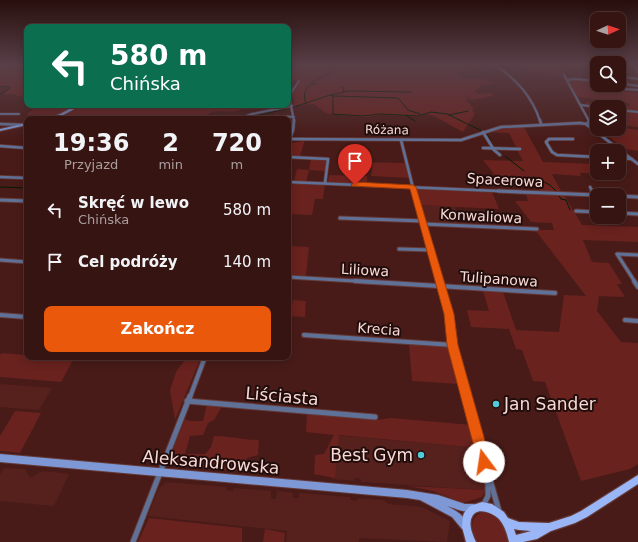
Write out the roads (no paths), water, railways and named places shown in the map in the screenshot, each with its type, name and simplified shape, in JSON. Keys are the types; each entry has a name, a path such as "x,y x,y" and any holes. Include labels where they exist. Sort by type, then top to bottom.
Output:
{"main road":[{"path":"56,116 74,108"},
{"path":"0,130 22,125"},
{"name":"Aleksandrowska","path":"0,458 419,495 438,499 465,508 474,508"},
{"path":"471,542 467,529 468,516 474,508 483,506 489,507 499,513 508,522 516,542 520,538 537,534 549,527 572,520 593,509 638,479"},
{"name":"Aleksandrowska","path":"419,495 455,514 462,520 467,529"},
{"path":"508,522 520,526 549,527"}],"street":[{"path":"522,89 533,102 541,124"},
{"path":"573,89 590,121 586,124 638,164"},
{"path":"291,103 294,118 294,127 291,134"},
{"path":"581,105 590,106"},
{"path":"246,116 282,108"},
{"path":"626,111 638,112"},
{"path":"0,114 18,114"},
{"path":"0,124 22,125"},
{"name":"Różana","path":"291,141 460,140 470,138 492,129 541,124 586,124"},
{"path":"483,132 493,148 500,155"},
{"path":"573,139 549,139 546,142 552,152 557,155 590,157"},
{"path":"401,140 440,286 449,314 453,345 488,479 499,513"},
{"path":"0,146 24,148"},
{"path":"483,148 520,150"},
{"path":"291,157 328,159 325,183"},
{"path":"626,159 632,159"},
{"path":"0,177 24,178"},
{"name":"Spacerowa","path":"291,182 590,195"},
{"path":"626,196 638,197"},
{"path":"0,200 24,201"},
{"path":"576,212 590,212"},
{"path":"626,213 638,214"},
{"name":"Konwaliowa","path":"340,218 537,229"},
{"path":"399,249 431,250"},
{"path":"638,255 617,254 638,287"},
{"path":"0,260 24,262"},
{"name":"Liliowa","path":"291,277 440,286"},
{"name":"Tulipanowa","path":"440,286 555,293"},
{"path":"0,315 24,317"},
{"path":"625,320 638,321"},
{"name":"Krecia","path":"304,335 453,345"},
{"path":"133,542 204,360"},
{"name":"Liściasta","path":"187,401 375,417"},
{"path":"483,506 488,496 488,479"}],"waterway":[{"path":"0,95 9,89"},
{"path":"306,89 304,97 306,103"},
{"path":"331,95 348,91 411,92"},
{"path":"306,103 331,95"},
{"path":"331,95 333,96 333,114 363,116 381,114 418,116 431,112 449,115"},
{"path":"334,96 398,98 408,110 420,114"},
{"path":"294,107 306,103"},
{"path":"255,116 290,108"},
{"path":"449,115 468,111"},
{"path":"449,115 482,131"},
{"path":"407,116 415,121"},
{"path":"486,133 490,139"},
{"path":"490,140 494,147"},
{"path":"496,149 501,154"},
{"path":"505,156 524,171"},
{"path":"534,177 550,185 556,191"},
{"path":"0,187 24,188"},
{"path":"558,194 561,199 566,200 570,210"}],"place":[{"name":"Jan Sander","path":"496,404"},
{"name":"Best Gym","path":"421,455"}]}
